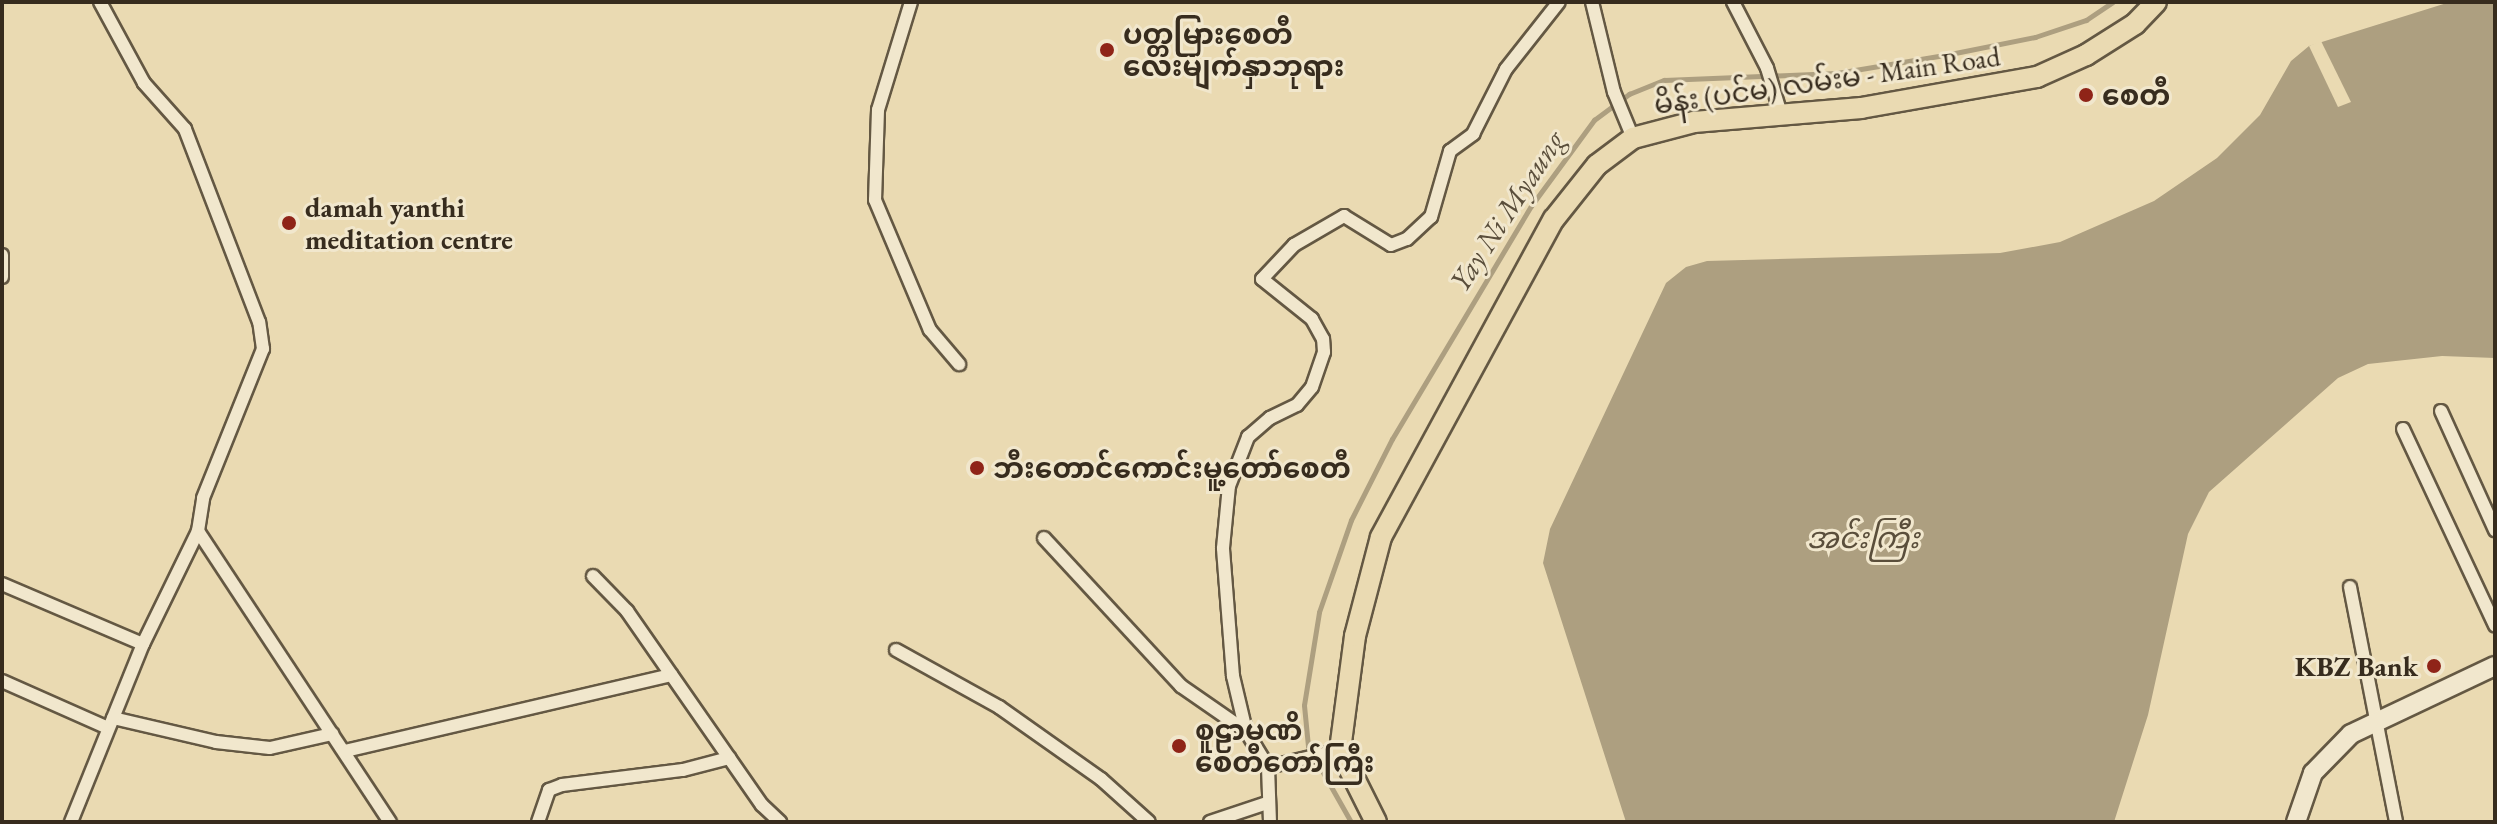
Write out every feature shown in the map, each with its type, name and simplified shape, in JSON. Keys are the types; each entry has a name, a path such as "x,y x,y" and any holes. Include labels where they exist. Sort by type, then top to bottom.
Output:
{"main road":[{"name":"မိန်း (ပင်မ) လမ်းမ - Main Road","path":"1340,750 1355,636 1381,537 1554,219 1597,165 1633,138 1694,122 1930,99 2037,77 2099,48 2135,24 2156,2"},
{"path":"2296,822 2313,773 2331,750 2375,720 2495,666"},
{"path":"1340,750 1376,822"}],"street":[{"path":"71,822 143,644 198,531 203,498 261,357 263,334 185,129 144,83 100,2"},
{"path":"911,2 878,110 875,200 930,330 959,364"},
{"path":"1270,822 1268,767 1246,731 1233,676 1223,548 1229,486 1248,437 1270,418 1297,405 1312,387 1324,352 1323,339 1312,319 1262,279 1294,245 1344,216 1391,245 1407,239 1431,217 1450,151 1473,134 1506,69 1559,2"},
{"path":"1592,2 1614,92 1633,138"},
{"path":"1733,2 1767,68 1781,114"},
{"path":"2,255 2,277"},
{"path":"2441,411 2495,530"},
{"path":"2403,429 2495,625"},
{"path":"198,531 390,822"},
{"path":"1044,538 1181,686 1246,731"},
{"path":"593,576 627,611 729,758 780,822"},
{"path":"2,584 143,644"},
{"path":"2350,587 2396,822"},
{"path":"896,650 999,707 1101,779 1149,822"},
{"path":"345,751 671,675"},
{"path":"2,681 110,723 216,742 270,748 332,734"},
{"path":"1268,767 1301,762 1340,750"},
{"path":"538,822 549,790 562,785 683,770 729,758"},
{"path":"1210,822 1267,803"}],"water":[{"name":"အင်းကြီး","path":"2450,2 2495,2 2495,358 2442,356 2368,364 2338,378 2209,492 2188,534 2148,715 2114,822 1626,822 1543,563 1550,529 1666,283 1686,267 1707,261 2000,253 2060,242 2154,201 2217,158 2260,115 2291,61 2309,46"}],"pier":[{"path":"2321,41 2351,102 2338,107 2309,46"}],"waterway":[{"name":"Yay Ni Myaung","path":"1351,822 1308,746 1304,705 1319,612 1351,520 1392,439 1531,206 1594,120 1629,94 1664,80 1837,73 1950,54 2035,37 2086,20 2113,2"}],"place":[{"name":"ပတ္တမြား‌စေတီ‌ လေးမျက်နှာဘုရား","path":"1107,50"},
{"name":"စေတီ","path":"2086,95"},
{"name":"damah yanthi meditation centre","path":"289,223"},
{"name":"ဘီးတောင်ကောင်းမူ့တော်စေတီ","path":"977,468"},
{"name":"KBZ Bank","path":"2434,666"},
{"name":"စူဠာမဏိ စေတီတော်ကြီး","path":"1179,746"}]}
